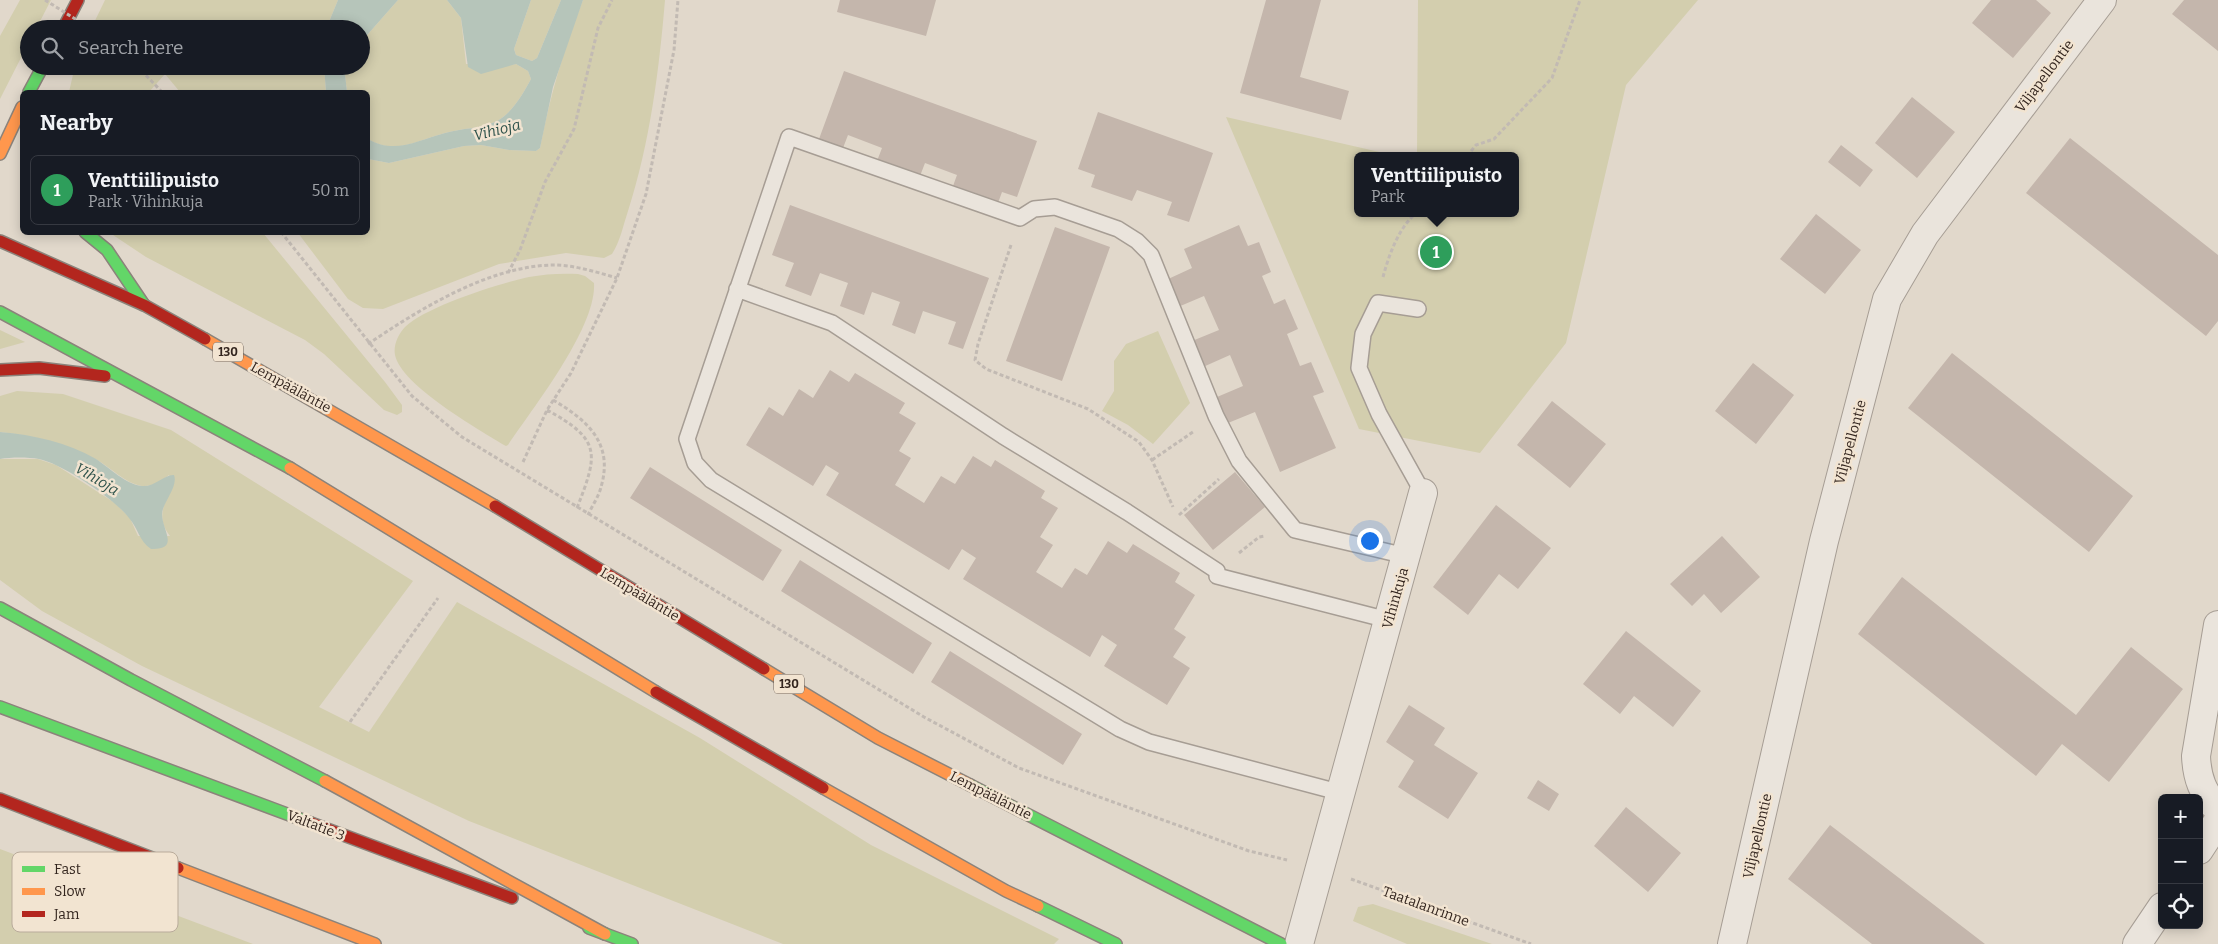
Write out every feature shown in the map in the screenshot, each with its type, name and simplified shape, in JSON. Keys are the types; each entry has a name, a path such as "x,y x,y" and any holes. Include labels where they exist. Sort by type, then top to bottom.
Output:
{"main road":[{"path":"68,20 78,0"},
{"path":"32,89 39,75"},
{"path":"0,154 20,111"},
{"name":"130","path":"90,235 107,250 144,305"},
{"name":"Lempääläntie","path":"0,241 144,305 311,398 469,490 878,738 1281,944"},
{"path":"0,312 284,464 667,699 725,732 1006,891 1116,944"},
{"path":"0,370 42,368 119,377"},
{"path":"0,608 131,680 251,740 605,934"},
{"name":"Valtatie 3","path":"0,707 632,944"},
{"path":"0,799 137,852"},
{"path":"178,868 375,944"}],"street":[{"name":"Viljapellontie","path":"1732,944 1824,540 1887,299 1924,234 2102,0"},
{"name":"Vihinkuja","path":"1299,944 1342,793 1423,492"},
{"path":"2218,625 2196,756 2197,776 2205,796 2218,810"},
{"path":"2203,844 2218,821"},
{"path":"2137,944 2158,913"}],"lane":[{"path":"1342,793 1149,742 1120,729 711,480 695,463 687,440 789,137 1020,218 1034,209 1055,207 1118,229 1137,241 1150,255 1216,416 1239,461 1295,530 1406,556"},
{"path":"737,289 832,322 1003,436 1127,512 1217,571 1216,576 1388,620"},
{"path":"1378,303 1418,310"},
{"name":"Vihinkuja","path":"1378,303 1371,314 1363,334 1359,368 1379,414 1423,492"}],"path":[{"path":"45,0 77,20"},
{"path":"508,272 520,250 545,182 574,129 598,28 612,0"},
{"path":"523,462 547,410 571,373 617,278 646,194 674,50 678,0"},
{"path":"1470,152 1476,145 1494,139 1552,78 1580,0"},
{"path":"145,75 160,90"},
{"path":"1378,303 1389,256 1401,233 1413,217"},
{"path":"1020,218 978,344 975,360 986,369 1088,409 1139,442 1152,460 1177,517 1239,461"},
{"name":"Taatalanrinne","path":"283,235 368,344 412,396 436,418 462,437 588,515 924,716 1019,768 1249,851 1321,869 1531,944"},
{"path":"368,344 419,310 508,272 552,265 577,267 617,278"},
{"path":"553,400 576,413 587,423 597,436 603,452 604,469 601,487 588,515"},
{"path":"547,410 571,423 581,432 591,450 593,458 591,472 577,508"},
{"path":"1152,460 1216,416"},
{"path":"1217,571 1259,537 1295,530"},
{"path":"350,722 442,594"}],"shaded area":[{"path":"20,0 51,0 41,20 20,20 20,60 0,99 0,36"},
{"path":"105,0 338,0 330,20 95,20"},
{"path":"398,0 447,0 461,18 466,64 503,66 516,64 528,71 531,79 521,97 508,113 491,124 451,131 406,145 388,146 378,144 370,140 370,90 347,90 345,75 370,75 370,32"},
{"path":"531,0 561,0 537,58 532,61 516,55 514,49"},
{"path":"583,0 665,0 660,53 648,133 636,185 619,239 612,254 604,258 566,253 499,264 383,309 363,308 348,299 300,235 370,235 370,159 389,163 464,146 481,145 509,150 536,151 540,148 558,72"},
{"path":"1418,0 1698,0 1626,85 1566,343 1480,453 1359,429 1226,117 1379,152 1354,152 1354,217 1519,217 1519,152 1417,152"},
{"path":"73,75 164,75 151,90 69,90"},
{"path":"166,75 325,75 326,90 178,90"},
{"path":"113,235 265,235 385,382 402,405 402,412 397,415 384,410 324,354 305,340 146,257"},
{"path":"547,274 578,274 585,276 594,283 592,301 585,322 562,367 508,445 506,446 494,439 443,406 411,380 400,367 395,355 396,343 405,327 415,319 445,304 516,280"},
{"path":"0,330 25,342 0,349"},
{"path":"1158,331 1190,403 1153,444 1128,425 1102,411 1114,391 1114,361 1126,344"},
{"path":"17,391 63,394 171,430 413,581 319,707 369,732 457,602 700,738 871,845 1059,939 1054,944 783,944 469,821 142,666 42,611 0,580 0,459 38,459 56,465 115,503 130,518 138,536 170,536 165,529 162,516 165,503 174,483 169,475 153,485 142,486 135,484 95,459 73,449 25,435 0,432 0,396"},
{"path":"0,849 12,854 12,932 178,932 178,916 253,944 0,944"},
{"path":"1373,904 1492,944 1407,944 1353,921 1358,907"}],"water":[{"path":"338,0 398,0 370,32 370,20 330,20"},
{"name":"Vihioja","path":"447,0 531,0 514,49 516,55 532,61 537,58 561,0 583,0 553,87 540,148 536,151 509,150 481,145 464,146 389,163 370,159 370,140 388,146 406,145 451,131 485,126 502,118 521,97 531,79 528,71 516,64 481,74 468,67 461,18"},
{"path":"325,75 345,75 347,90 326,90"},
{"name":"Vihioja","path":"0,432 37,437 73,448 96,459 124,479 136,485 147,486 167,476 174,475 174,483 162,515 168,541 166,545 161,548 151,549 122,510 100,492 60,467 35,458 0,459"}],"building":[{"path":"840,0 936,0 926,36 837,12"},
{"path":"1266,0 1321,0 1300,77 1349,91 1341,120 1240,93"},
{"path":"1991,0 2036,0 2051,13 2013,58 1972,23"},
{"path":"2184,0 2218,0 2218,51 2172,14"},
{"path":"844,71 1037,141 1017,197 1002,192 998,203 953,186 957,175 925,163 920,176 877,161 882,148 848,135 843,148 819,139"},
{"path":"1912,97 1955,132 1917,178 1875,143"},
{"path":"1098,112 1213,153 1189,222 1167,215 1172,202 1137,190 1132,201 1091,187 1095,175 1078,169"},
{"path":"2070,138 2218,255 2218,321 2206,336 2026,193"},
{"path":"1841,145 1873,170 1860,187 1828,162"},
{"path":"790,205 989,278 963,349 948,344 956,322 923,311 915,334 892,325 900,302 872,292 864,315 840,306 848,283 820,273 811,296 785,286 794,263 772,255"},
{"path":"1816,214 1861,250 1825,294 1780,259"},
{"path":"1239,225 1248,246 1259,242 1271,272 1262,276 1274,304 1285,299 1298,329 1287,334 1300,366 1311,362 1324,392 1313,396 1336,448 1280,472 1255,412 1228,423 1217,397 1243,386 1230,355 1203,367 1192,341 1219,330 1204,296 1178,307 1166,280 1192,268 1184,249"},
{"path":"1055,227 1110,247 1062,381 1006,361"},
{"path":"1952,353 2133,496 2089,552 1908,408"},
{"path":"1753,363 1794,395 1756,444 1715,411"},
{"path":"830,370 849,382 855,373 905,403 899,413 916,423 899,451 911,458 895,485 924,503 941,476 955,484 973,456 991,467 995,460 1045,491 1041,498 1058,508 1040,537 1053,545 1036,572 1062,588 1075,568 1087,575 1108,541 1127,553 1133,544 1180,573 1175,582 1195,595 1174,629 1186,637 1173,657 1190,668 1167,705 1104,666 1117,645 1102,635 1090,657 963,579 976,558 962,549 949,570 826,495 839,473 826,465 813,486 746,445 769,407 783,416 799,389 813,398"},
{"path":"1552,401 1606,444 1570,488 1517,445"},
{"path":"650,467 782,550 763,581 630,498"},
{"path":"1235,472 1265,507 1213,550 1184,515"},
{"path":"1496,505 1551,548 1518,589 1499,574 1468,615 1433,587"},
{"path":"1722,536 1760,577 1721,613 1704,594 1692,606 1670,584"},
{"path":"800,560 932,643 913,674 781,591"},
{"path":"1902,577 2076,715 2131,647 2183,689 2109,782 2062,744 2036,776 1858,634"},
{"path":"1626,631 1701,691 1673,727 1634,696 1620,714 1583,684"},
{"path":"950,651 1082,734 1063,765 931,682"},
{"path":"1409,705 1445,728 1434,745 1478,773 1448,819 1398,787 1414,761 1386,742"},
{"path":"1538,780 1559,794 1549,811 1527,798"},
{"path":"1626,807 1681,853 1648,892 1594,846"},
{"path":"1830,825 1985,944 1872,944 1788,879"}],"traffic: fast":[{"path":"30,90 38,75"},
{"path":"89,235 107,250 144,305"},
{"path":"0,312 290,468"},
{"path":"0,608 131,680 325,781"},
{"path":"0,707 311,823"},
{"path":"970,785 1281,944"},
{"path":"1038,906 1116,944"},
{"path":"589,928 632,944"}],"traffic: slow":[{"path":"0,154 20,111"},
{"path":"205,339 495,506"},
{"path":"290,468 656,692"},
{"path":"764,669 878,738 970,785"},
{"path":"325,781 605,934"},
{"path":"823,788 1006,891 1038,906"},
{"path":"178,868 375,944"}],"traffic: jam":[{"path":"68,20 78,0"},
{"path":"0,241 144,305 205,339"},
{"path":"0,370 39,368 105,376"},
{"path":"495,506 764,669"},
{"path":"656,692 823,788"},
{"path":"0,799 137,852"},
{"path":"311,823 512,898"}],"place":[{"name":"Venttiilipuisto","path":"1436,252"}]}
